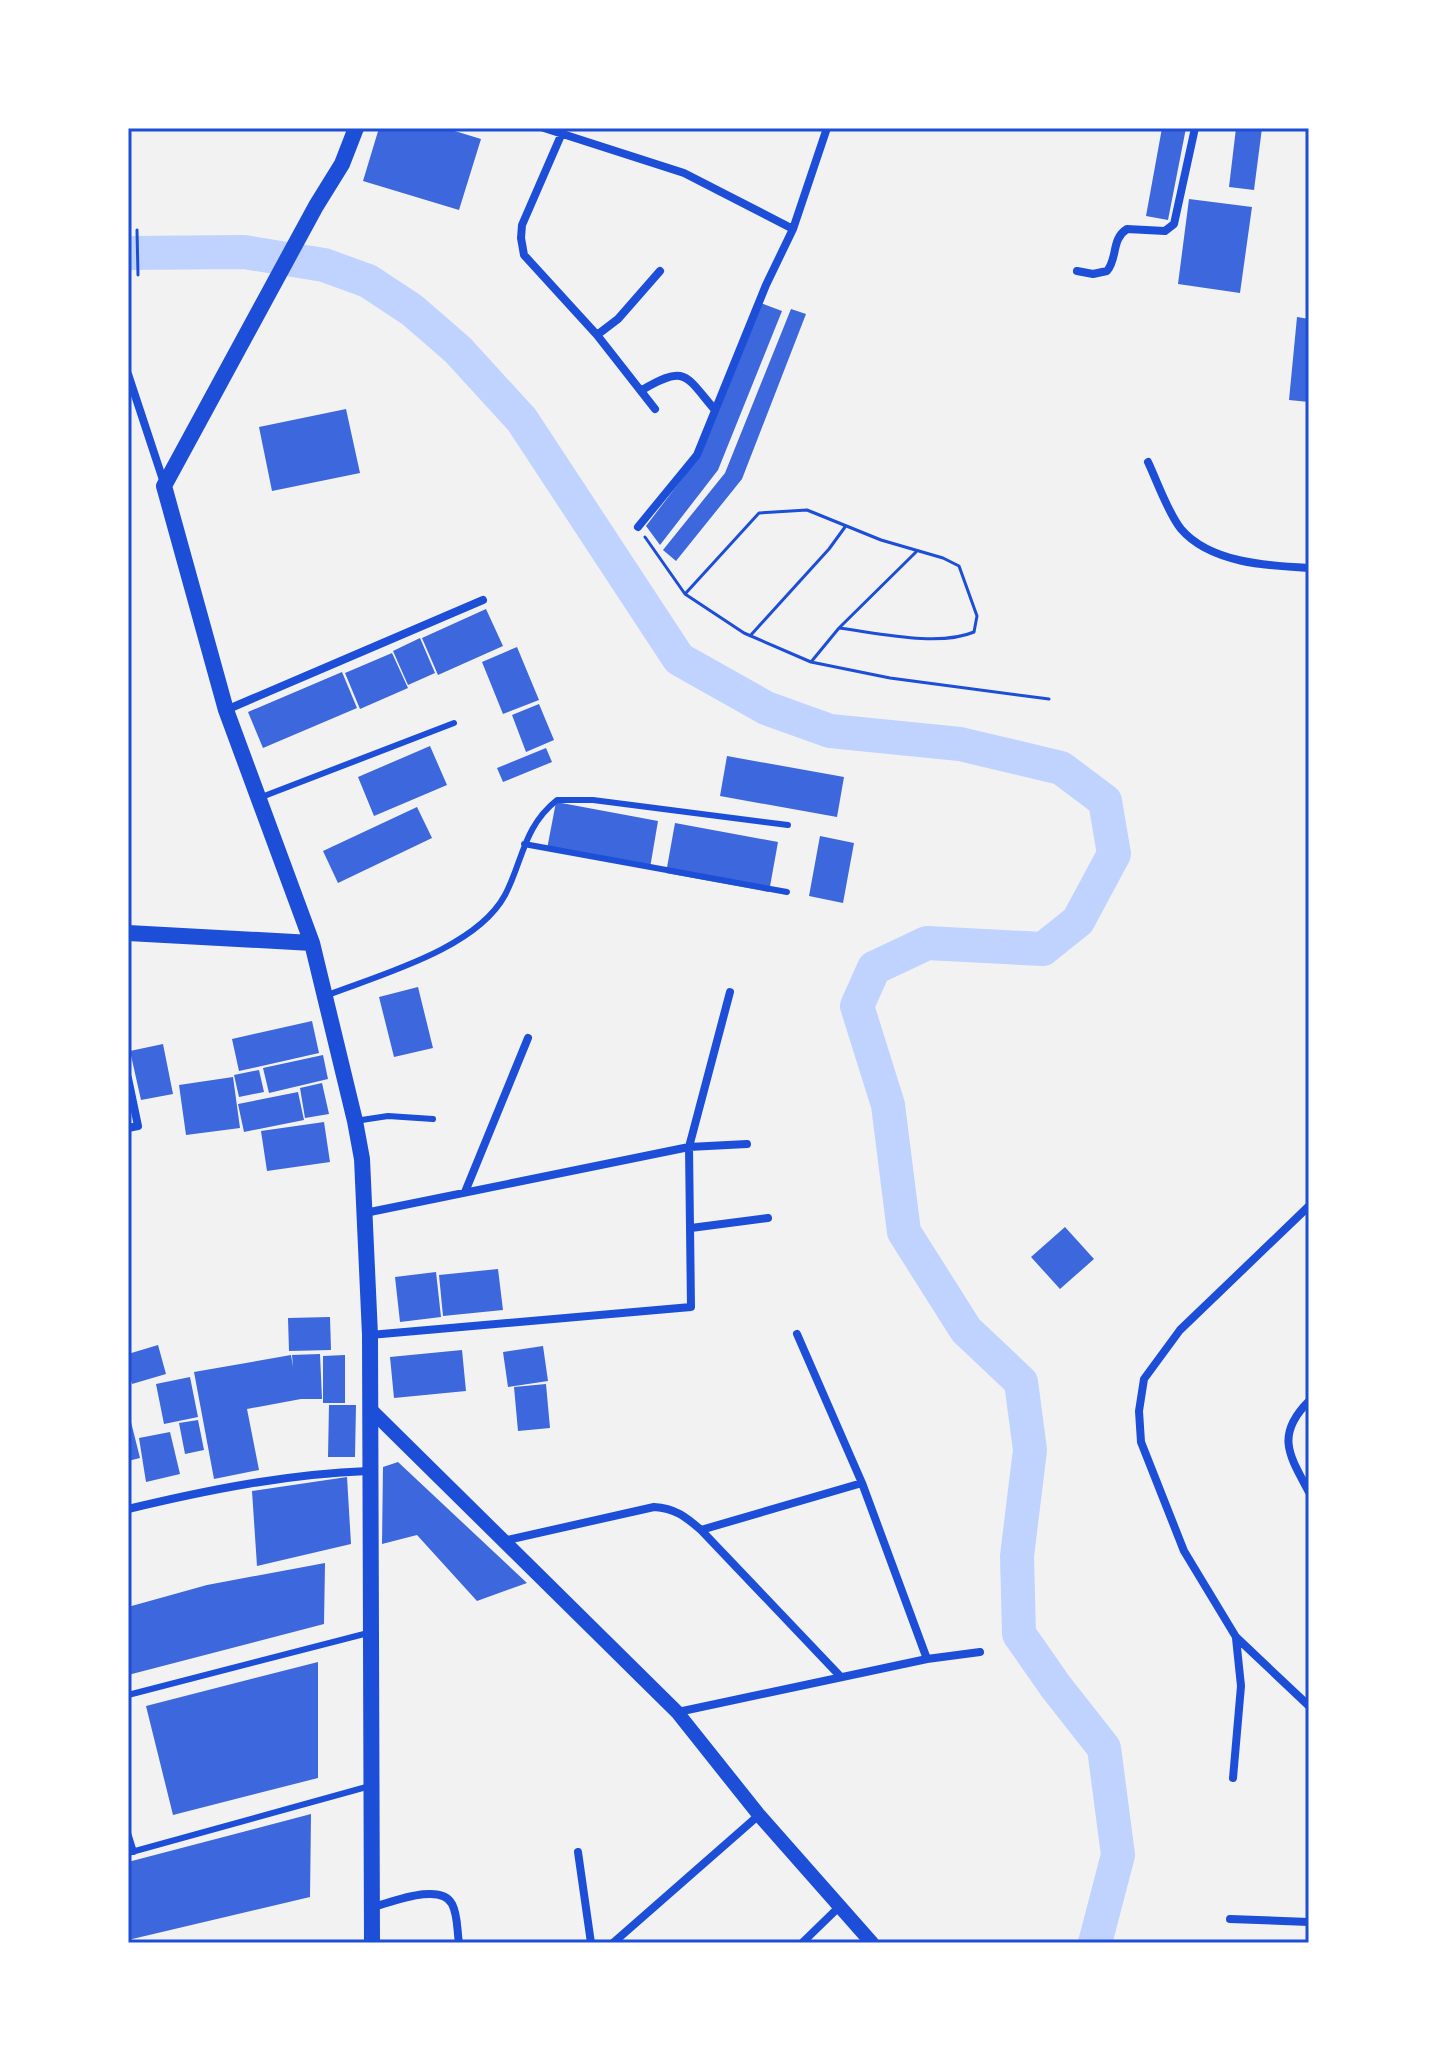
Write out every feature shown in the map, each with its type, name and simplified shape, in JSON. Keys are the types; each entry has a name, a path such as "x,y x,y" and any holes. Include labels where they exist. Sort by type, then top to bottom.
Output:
{"main road":[{"path":"356,128 342,164 316,206 164,486 226,710 312,943 362,1159 370,1335 368,1471 372,1943"},
{"path":"128,933 312,943"}],"street":[{"path":"544,128 684,173 793,229"},
{"path":"638,527 697,455 793,229 827,128"},
{"path":"1077,271 1093,274 1107,271 1113,261 1117,238 1127,229 1165,231 1174,224 1195,128"},
{"path":"562,133 522,225 524,255 597,335 655,409"},
{"path":"597,335 618,319 660,271"},
{"path":"128,374 164,486"},
{"path":"642,390 673,374 681,374 715,410"},
{"path":"1148,462 1181,529 1209,550 1268,566 1309,568"},
{"path":"226,710 483,600"},
{"path":"370,1335 691,1307 689,1147 730,992"},
{"path":"465,1192 528,1038"},
{"path":"128,1078 138,1126 128,1128"},
{"path":"365,1213 689,1147 747,1144"},
{"path":"1309,1206 1180,1330 1144,1379 1139,1411 1141,1442 1184,1551 1236,1637 1309,1706"},
{"path":"691,1228 768,1218"},
{"path":"797,1334 862,1483 927,1659"},
{"path":"1309,1401 1289,1426 1287,1444 1292,1461 1309,1492"},
{"path":"370,1409 677,1712 759,1815 872,1943"},
{"path":"128,1509 276,1479 321,1472 368,1471"},
{"path":"701,1530 862,1483"},
{"path":"503,1541 654,1507 679,1512 701,1530 840,1676"},
{"path":"1233,1778 1241,1686 1236,1637"},
{"path":"677,1712 840,1676 980,1652"},
{"path":"613,1943 759,1815"},
{"path":"578,1852 591,1943"},
{"path":"373,1907 430,1893 441,1894 453,1906 459,1943"},
{"path":"802,1943 839,1907"},
{"path":"1230,1919 1309,1922"}],"lane":[{"path":"259,798 454,723"},
{"path":"325,996 437,951 493,914 506,893 524,844 540,815 557,800 565,798 788,825"},
{"path":"524,844 787,892"},
{"path":"355,1121 388,1116 433,1119"},
{"path":"128,1695 370,1632"},
{"path":"128,1833 131,1853 370,1786"}],"path":[{"path":"137,230 138,275"},
{"path":"685,594 759,513 807,510 881,540 959,566 977,616 974,632 960,638 902,636 839,628"},
{"path":"750,636 846,526"},
{"path":"638,527 685,594 750,636 811,662 890,678 1049,699"},
{"path":"811,662 839,628 918,550"}],"building":[{"path":"379,128 445,128 481,139 459,210 363,181"},
{"path":"1162,128 1186,128 1168,220 1146,216"},
{"path":"1236,128 1262,128 1254,190 1229,187"},
{"path":"1189,199 1252,207 1240,293 1178,284"},
{"path":"761,303 782,311 718,470 660,545 646,526 698,458"},
{"path":"791,309 806,314 742,479 676,561 663,550 725,473"},
{"path":"1297,317 1309,319 1309,402 1289,400"},
{"path":"346,409 360,473 272,491 259,427"},
{"path":"486,609 503,646 438,675 422,638"},
{"path":"420,638 435,673 408,685 393,651"},
{"path":"517,647 539,700 503,714 482,662"},
{"path":"392,653 408,688 360,709 345,673"},
{"path":"342,672 357,708 263,748 248,712"},
{"path":"539,704 554,740 526,752 512,715"},
{"path":"430,746 447,785 374,816 358,777"},
{"path":"546,748 552,762 503,782 497,768"},
{"path":"727,756 844,777 837,817 720,796"},
{"path":"556,802 658,821 650,868 547,849"},
{"path":"417,807 432,838 338,883 323,851"},
{"path":"675,823 778,842 769,892 666,873"},
{"path":"820,836 854,843 843,903 809,896"},
{"path":"418,987 433,1048 394,1057 379,997"},
{"path":"312,1021 319,1053 239,1071 232,1039"},
{"path":"163,1044 173,1094 141,1100 130,1051"},
{"path":"323,1055 328,1079 269,1093 263,1068"},
{"path":"259,1070 264,1092 239,1097 234,1075"},
{"path":"233,1077 240,1128 186,1135 179,1085"},
{"path":"322,1083 329,1114 305,1118 300,1088"},
{"path":"298,1092 304,1120 244,1132 238,1104"},
{"path":"324,1122 330,1162 267,1171 261,1131"},
{"path":"1065,1227 1094,1259 1060,1289 1031,1257"},
{"path":"498,1269 503,1310 443,1316 439,1275"},
{"path":"436,1272 441,1317 400,1322 395,1277"},
{"path":"330,1317 331,1350 289,1351 288,1318"},
{"path":"158,1345 166,1374 132,1384 128,1354"},
{"path":"543,1346 548,1381 508,1387 503,1352"},
{"path":"462,1350 466,1391 394,1398 390,1357"},
{"path":"320,1354 322,1399 301,1399 247,1409 259,1470 214,1479 194,1372 291,1355 293,1367 292,1355"},
{"path":"345,1355 345,1403 323,1403 323,1356"},
{"path":"190,1377 198,1417 164,1424 156,1384"},
{"path":"546,1384 550,1428 518,1431 514,1387"},
{"path":"329,1405 356,1405 355,1457 328,1457"},
{"path":"128,1410 140,1458 128,1461"},
{"path":"198,1420 204,1450 185,1454 179,1423"},
{"path":"170,1432 180,1474 146,1482 139,1438"},
{"path":"398,1462 527,1583 477,1601 417,1535 382,1544 383,1467"},
{"path":"347,1477 351,1544 257,1566 252,1491"},
{"path":"325,1563 324,1624 128,1675 128,1607 207,1585"},
{"path":"318,1662 318,1778 173,1815 146,1706"},
{"path":"311,1814 310,1897 128,1940 128,1862"}],"waterway":[{"path":"128,253 244,252 324,265 368,281 412,310 458,350 522,420 679,659 766,708 830,731 960,744 1061,768 1105,801 1114,854 1078,921 1043,949 927,943 874,968 857,1006 888,1105 904,1232 966,1330 1021,1382 1030,1450 1017,1556 1019,1634 1104,1748 1118,1855 1095,1943"}]}
